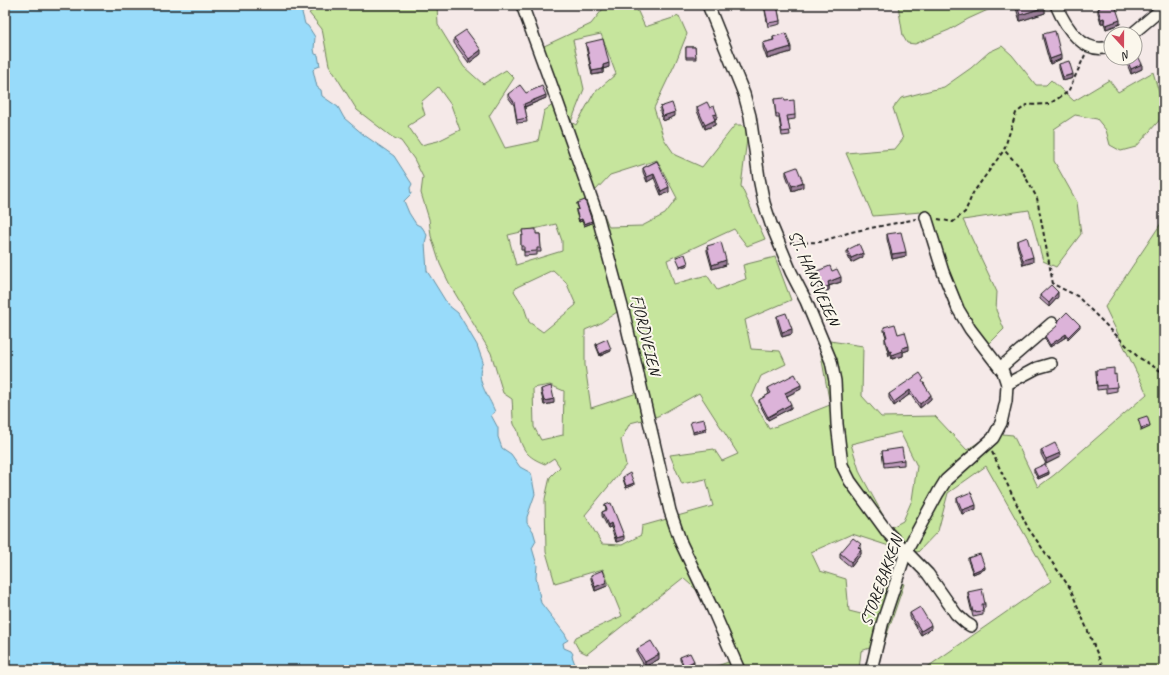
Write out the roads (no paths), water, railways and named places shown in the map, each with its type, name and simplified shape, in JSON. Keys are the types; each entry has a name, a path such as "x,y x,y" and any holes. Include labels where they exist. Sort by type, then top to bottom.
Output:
{"street":[{"name":"FJORDVEIEN","path":"522,5 597,214 624,310 670,512 681,542 714,610 739,670"},
{"name":"ST. HANSVEIEN","path":"708,5 744,94 750,116 764,203 780,246 806,301 831,361 835,380 837,424 842,465 850,481 888,533 928,574 956,614 971,626"},
{"path":"1056,5 1066,23 1079,40 1089,47 1103,47"},
{"path":"1141,26 1164,7"},
{"name":"STOREBAKKEN","path":"871,670 883,621 906,552 946,480 994,438 1001,424 1006,401 1007,384 1000,368 970,329 958,309 943,272 926,217"},
{"path":"1000,368 1052,324"},
{"path":"1007,384 1037,368 1051,364"}],"water":[{"path":"5,5 300,5 305,24 315,37 314,49 315,54 318,55 320,66 313,70 317,87 321,90 322,96 338,107 344,118 364,135 394,156 412,184 410,188 411,194 404,201 416,224 422,227 427,235 425,243 427,271 448,305 458,313 477,345 483,362 480,375 481,382 495,412 491,415 498,428 498,437 502,448 511,454 520,467 531,473 535,494 527,517 527,523 533,531 536,541 532,548 537,565 536,578 541,603 565,634 568,640 563,643 564,648 571,651 573,654 572,656 577,670 5,670"}]}
